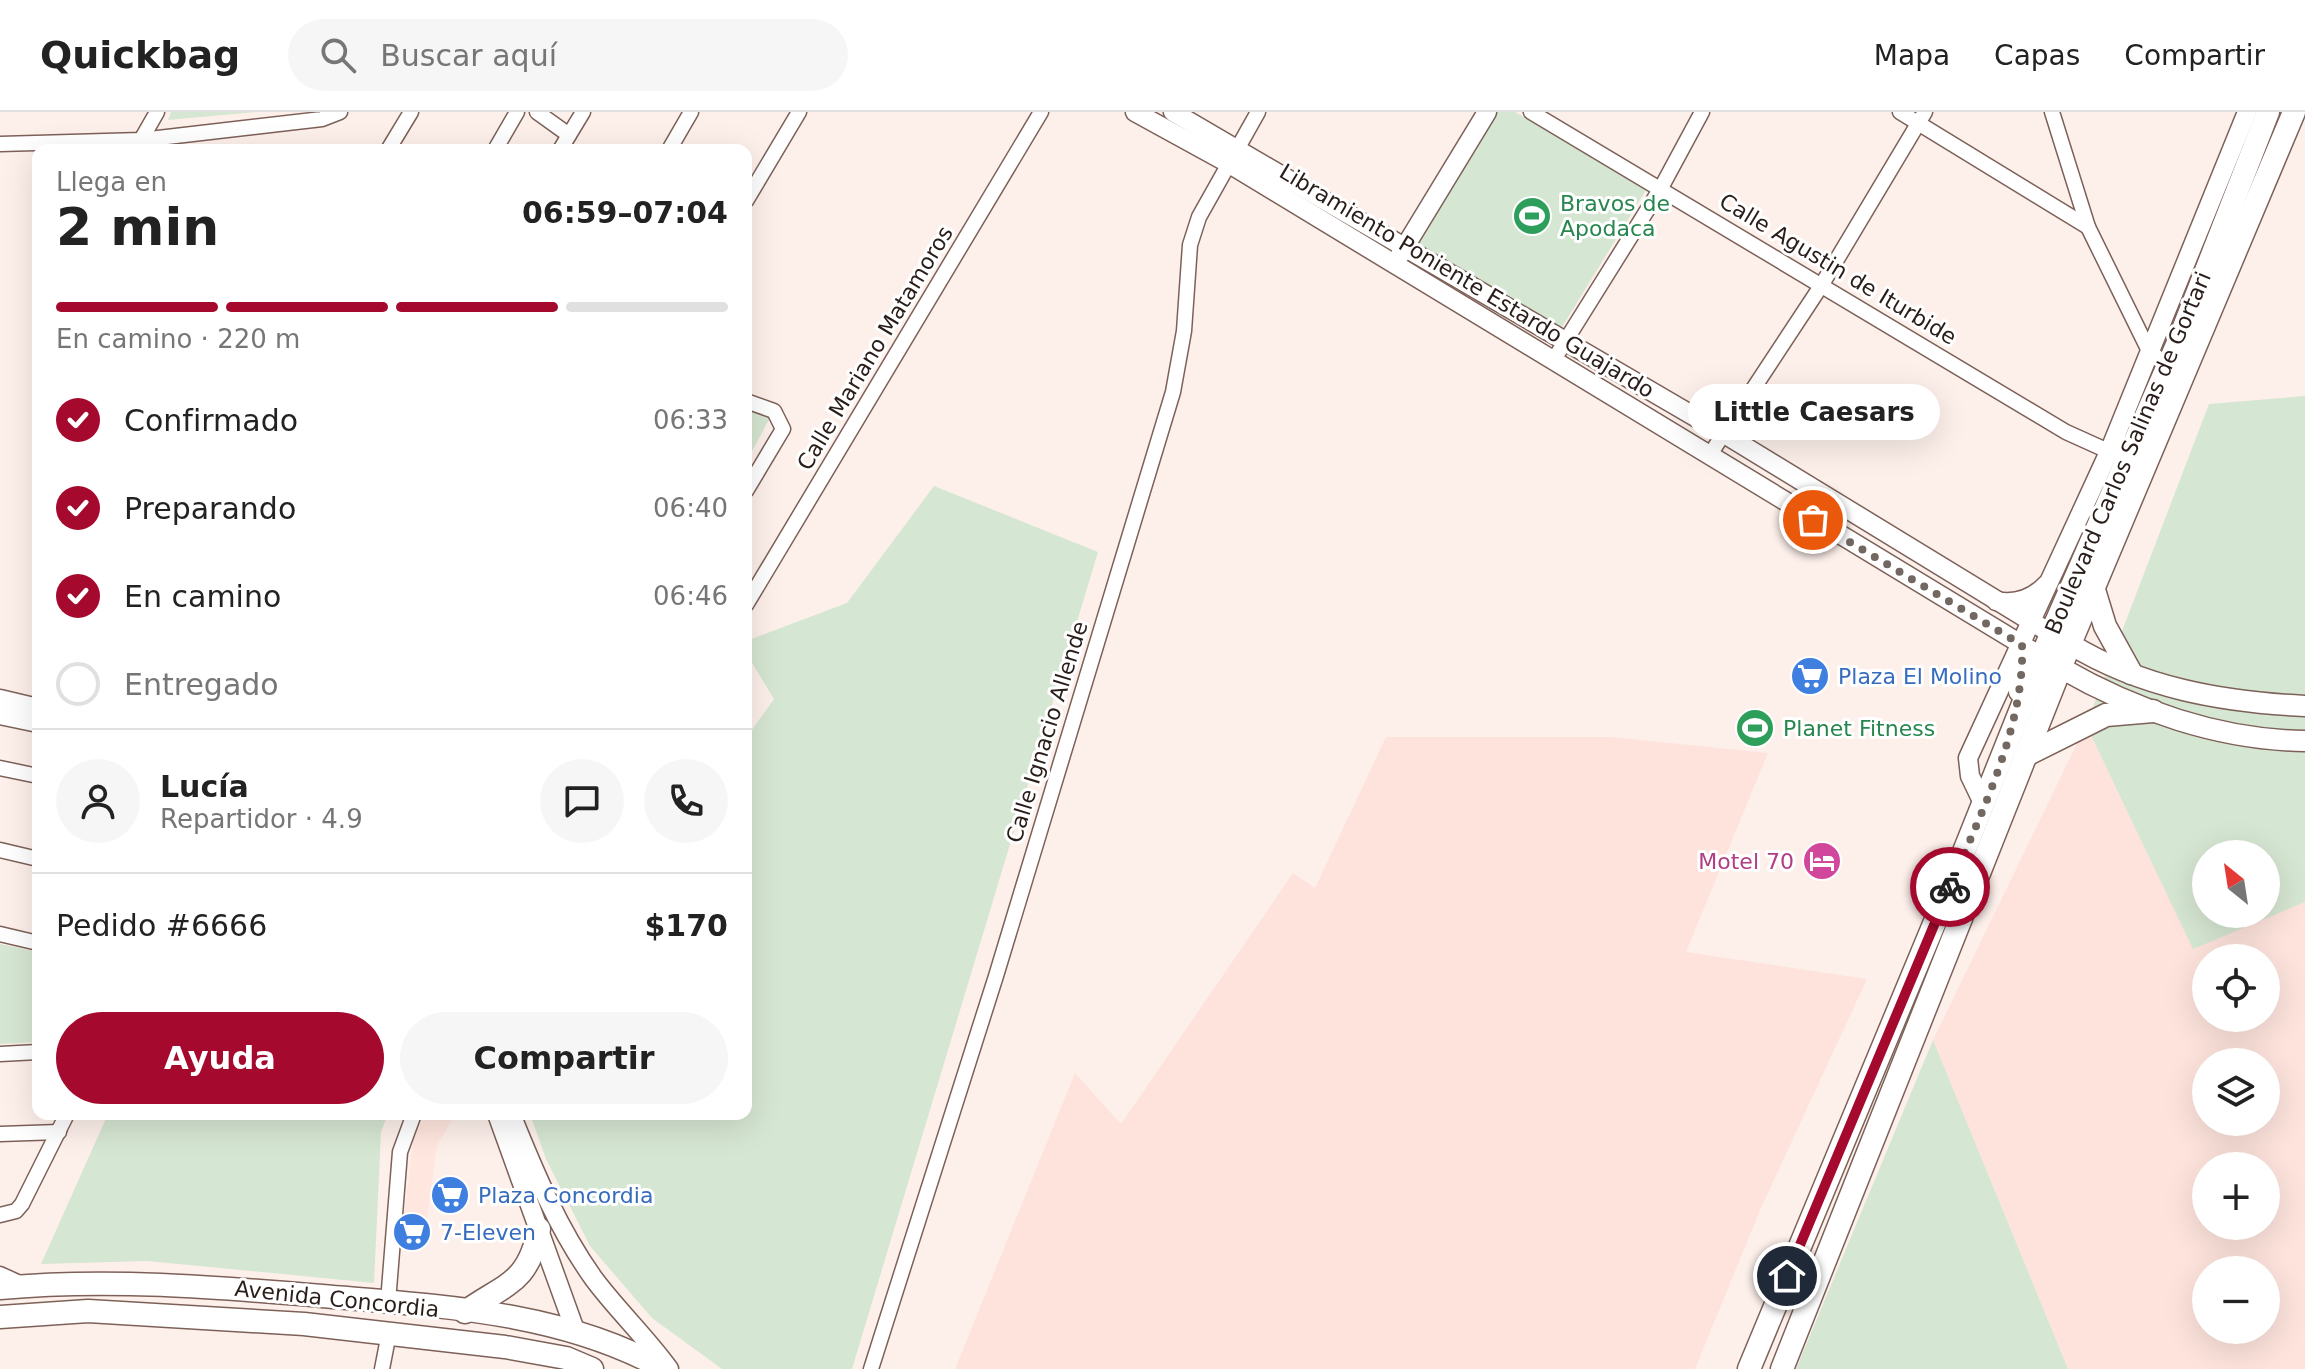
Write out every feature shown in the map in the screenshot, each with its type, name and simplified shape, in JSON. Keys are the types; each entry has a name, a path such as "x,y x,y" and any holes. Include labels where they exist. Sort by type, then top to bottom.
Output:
{"main road":[{"name":"Boulevard Carlos Salinas de Gortari","path":"1782,1369 2026,755 2051,663 2051,634 2117,455 2268,112"},
{"name":"Boulevard Carlos Salinas de Gortari","path":"2051,634 2094,590 2294,112"},
{"path":"2094,590 2105,626 2131,673"},
{"path":"2051,634 2170,689 2218,699 2305,706"},
{"path":"2010,734 2022,681 2022,645"},
{"name":"Boulevard Carlos Salinas de Gortari","path":"1749,1369 2010,734 2051,663"},
{"path":"2051,663 2153,711 2231,733 2305,741"},
{"path":"2026,755 2106,715 2153,711"},
{"path":"465,1312 521,1277 534,1256 539,1229"},
{"name":"Avenida Concordia","path":"0,1288 172,1284 388,1302 575,1330 603,1339 666,1369"},
{"path":"230,1318 263,1311 368,1325 381,1319 388,1302"},
{"name":"Avenida Concordia","path":"0,1317 88,1311 230,1318 505,1347 566,1358 592,1369"},
{"path":"575,1330 609,1369"}],"street":[{"path":"141,140 157,112"},
{"path":"0,144 141,140 322,119 340,112"},
{"path":"392,144 411,112"},
{"path":"498,144 517,112"},
{"path":"537,112 569,135"},
{"path":"564,144 583,112"},
{"path":"672,144 691,112"},
{"path":"752,191 799,112"},
{"name":"Calle Mariano Matamoros","path":"752,595 1041,112"},
{"name":"Libramiento Poniente Estardo Guajardo","path":"1135,112 1232,155 1405,246 1726,435 2051,634"},
{"name":"Libramiento Poniente Estardo Guajardo","path":"1173,112 1394,264 2051,663"},
{"name":"Calle Ignacio Allende","path":"871,1369 996,976 1173,392 1184,331 1190,245 1199,217 1258,112"},
{"path":"1394,264 1487,112"},
{"name":"Calle Agustin de Iturbide","path":"1531,112 2066,432 2117,455"},
{"path":"1553,361 1661,188 1702,112"},
{"path":"1900,112 1922,118 2088,227"},
{"path":"2052,112 2088,227 2160,357"},
{"path":"2160,357 2247,112"},
{"path":"1709,456 1726,435 1821,286 1922,118"},
{"path":"752,403 774,411 783,429 752,481"},
{"path":"1996,601 2011,604 2036,595 2054,575 2117,455"},
{"path":"1983,803 1970,776 1968,758 2022,645 2051,634 2054,575"},
{"path":"1,709 32,708"},
{"path":"1,709 32,721"},
{"path":"0,768 32,775"},
{"path":"0,850 32,858"},
{"path":"0,934 32,942"},
{"path":"0,1054 32,1052"},
{"path":"0,1215 19,1208 64,1120"},
{"path":"388,1302 400,1152 412,1120"},
{"path":"499,1120 575,1330"},
{"path":"514,1120 541,1185 574,1247 595,1279 666,1369"},
{"path":"0,1134 59,1132"},
{"path":"0,1274 26,1285"},
{"path":"382,1369 389,1333"}],"shaded area":[{"path":"2086,725 2192,946 2192,1032 2280,1032 2280,944 2203,944 2242,928 2280,928 2280,912 2305,902 2305,1369 2068,1369 1933,1040"},
{"path":"1386,737 1611,737 1768,753 1686,952 1867,979 1761,1208 1695,1369 955,1369 1075,1073 1121,1124 1293,873 1315,888"},
{"path":"422,1120 452,1120 437,1146 423,1250 400,1248 414,1134"}],"green space":[{"path":"171,112 257,112 168,120"},
{"name":"Bravos de Apodaca","path":"1496,112 1515,112 1648,187 1559,332 1415,245"},
{"path":"2305,396 2305,902 2280,912 2280,840 2192,840 2192,928 2243,928 2205,944 2192,944 2192,947 2086,725 2209,404"},
{"path":"752,410 771,416 752,451"},
{"path":"934,486 1098,552 852,1369 722,1369 652,1318 590,1246 546,1159 532,1120 752,1120 752,730 774,699 752,663 752,639 847,603"},
{"path":"0,944 32,951 32,1042 0,1044"},
{"path":"1933,1040 2068,1369 1796,1369"},
{"path":"105,1120 386,1120 381,1132 374,1283 147,1261 41,1264"}],"way so far":[{"path":"1813,520 2022,645 2022,681 2010,734 1950,887"}],"place":[{"name":"Bravos de Apodaca","path":"1532,216"},
{"name":"Little Caesars","path":"1813,520"},
{"name":"Plaza El Molino","path":"1810,676"},
{"name":"Planet Fitness","path":"1755,728"},
{"name":"Motel 70","path":"1822,861"},
{"name":"Plaza Concordia","path":"450,1195"},
{"name":"7-Eleven","path":"412,1232"}],"route":[{"path":"1787,1276 1950,887"}]}
